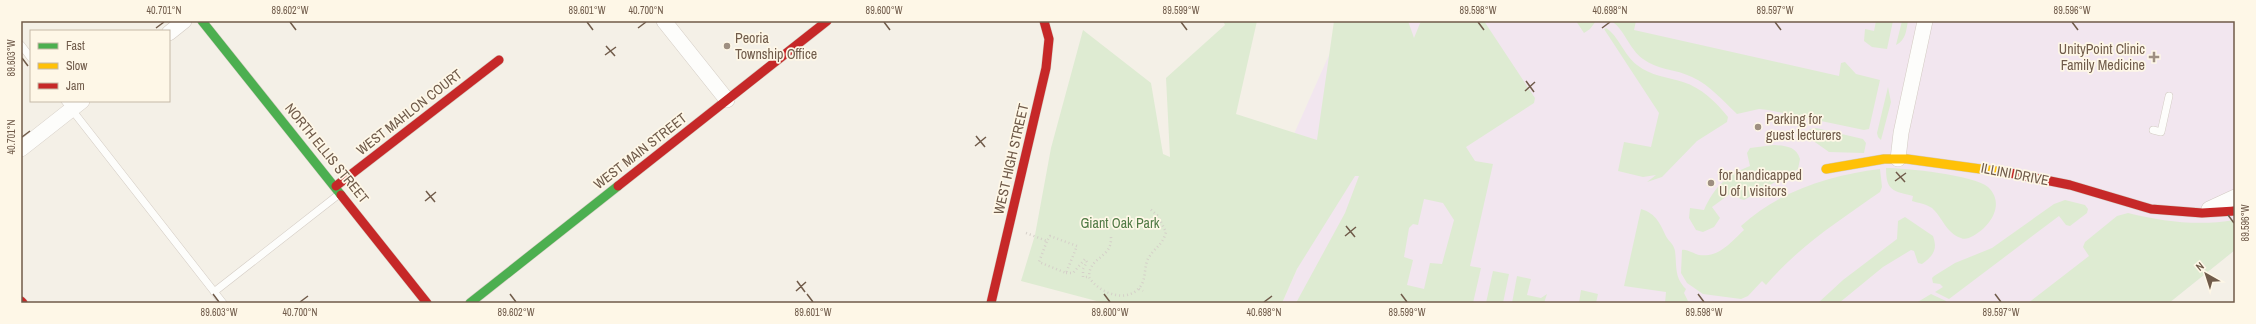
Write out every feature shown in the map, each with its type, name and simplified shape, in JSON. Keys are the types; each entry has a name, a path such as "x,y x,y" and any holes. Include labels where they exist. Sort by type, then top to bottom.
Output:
{"street":[{"path":"170,32 184,21"},
{"name":"NORTH ELLIS STREET","path":"202,21 339,189 428,303"},
{"path":"664,21 727,100"},
{"name":"WEST MAIN STREET","path":"470,303 827,21"},
{"name":"WEST HIGH STREET","path":"991,303 1046,68 1049,39 1044,21"},
{"path":"1898,159 1901,133 1925,21"},
{"name":"WEST MAHLON COURT","path":"339,189 498,60"},
{"path":"21,149 73,104"},
{"name":"ILLINI DRIVE","path":"1826,169 1870,160 1898,159 1984,168 2070,185 2119,201 2151,209 2202,213 2235,211"},
{"path":"2202,213 2235,197"}],"lane":[{"path":"21,45 30,57"},
{"path":"2153,130 2161,132 2169,96"},
{"path":"73,104 223,303"},
{"path":"214,292 339,189"}],"path":[{"path":"1066,273 1077,246 1050,236 1039,262 1066,273 1073,273 1085,260 1087,262 1083,270 1084,277 1089,277 1098,288 1113,294 1125,295 1139,289 1143,282 1149,258 1163,243 1166,232 1158,216 1149,208"},
{"path":"1032,235 1047,241"},
{"path":"1089,277 1090,267 1108,252 1111,246 1111,237"},
{"path":"1139,289 1143,291"}],"shaded area":[{"path":"1344,21 2235,21 2235,250 2169,303 1282,303 1327,202 1271,186"}],"green space":[{"name":"Giant Oak Park","path":"1223,21 1257,21 1236,114 1317,140 1334,21 1408,21 1414,38 1421,21 1484,21 1535,98 1534,103 1466,147 1475,161 1493,164 1470,266 1481,268 1473,303 1296,303 1345,213 1359,176 1355,176 1297,269 1282,303 1104,303 1021,281 1035,235 1051,148 1083,30 1151,83 1163,154 1170,157 1166,78 1225,25","holes":["1424,199 1443,203 1454,220 1442,264 1430,263 1424,289 1407,285 1413,260 1404,257 1409,228 1413,224 1418,225"]},
{"path":"1576,21 1596,21 1590,29 1584,33"},
{"path":"1611,21 1636,21 1634,30 1839,76 1841,63 1845,62 1856,74 1880,80 1869,129 1864,130 1768,110 1759,109 1737,114 1716,94 1699,81 1686,74 1648,63 1638,55 1620,28"},
{"path":"1876,21 1893,21 1887,49 1872,47 1864,41 1865,29 1874,31"},
{"path":"1902,21 1908,21 1906,32 1902,41 1896,45"},
{"path":"1606,28 1614,35 1632,61 1642,69 1653,74 1683,82 1696,88 1719,106 1728,117 1727,122 1697,141 1662,177 1647,182 1656,175 1643,177 1618,171 1624,142 1651,147 1659,113 1604,29"},
{"path":"1888,87 1891,102 1881,140 1877,133"},
{"path":"1816,128 1863,139 1866,143 1864,153 1829,152 1805,135 1810,129"},
{"path":"1774,145 1790,148 1796,151 1800,159 1798,169 1744,200 1740,199 1734,191 1712,207 1720,218 1714,227 1703,232 1696,230 1689,218 1690,208 1704,210 1712,195 1722,183 1735,173 1750,166 1747,153 1750,148"},
{"path":"1886,168 1939,173 1969,179 1980,183 1988,187 1993,194 1996,201 1994,214 1985,227 1973,236 1964,239 1956,236 1948,229 1932,208 1912,201 1913,196 1900,193 1892,189 1887,181"},
{"path":"1880,169 1882,187 1880,192 1806,246 1778,271 1766,285 1762,281 1748,296 1741,299 1703,294 1687,283 1681,273 1682,250 1699,255 1719,252 1744,230 1741,226 1772,203 1788,194 1824,180"},
{"path":"2065,200 2085,205 2088,209 2087,213 2070,226 2066,225 2059,216 1949,299 1935,292 1943,287 1940,284 1933,283 1932,278 1934,276 1955,263 1992,248 2054,204"},
{"path":"1641,209 1654,217 1674,247 1678,276 1682,285 1686,289 1684,293 1689,303 1665,303 1666,292 1624,286"},
{"path":"2128,213 2168,221 2195,223 2235,220 2235,250 2169,303 2028,303 2089,256 2083,247 2085,242 2117,216"},
{"path":"1905,217 1933,236 1935,249 1929,258 1922,264 1918,263 1914,251 1911,250 1883,267 1839,303 1818,303 1843,280 1897,239 1898,221"},
{"path":"1493,271 1509,274 1503,303 1486,303"},
{"path":"1517,276 1531,279 1527,295 1541,298 1547,294 1544,303 1512,303"},
{"path":"1581,290 1598,294 1596,303 1579,303"},
{"path":"1931,294 1946,301 1947,303 1916,303"}],"traffic: fast":[{"path":"202,21 341,195"},
{"path":"470,303 618,186"}],"traffic: slow":[{"path":"1826,169 1884,159 1907,159 2010,173"}],"traffic: jam":[{"path":"618,186 827,21"},
{"path":"991,303 1046,68 1049,39 1044,21"},
{"path":"336,186 499,60"},
{"path":"2010,173 2070,185 2151,209 2202,213 2235,211"},
{"path":"341,195 427,303"}],"place":[{"name":"Peoria Township Office","path":"727,46"},
{"name":"UnityPoint Clinic Family Medicine","path":"2154,57"},
{"name":"Parking for guest lecturers","path":"1758,127"},
{"name":"for handicapped U of I visitors","path":"1711,183"}]}
